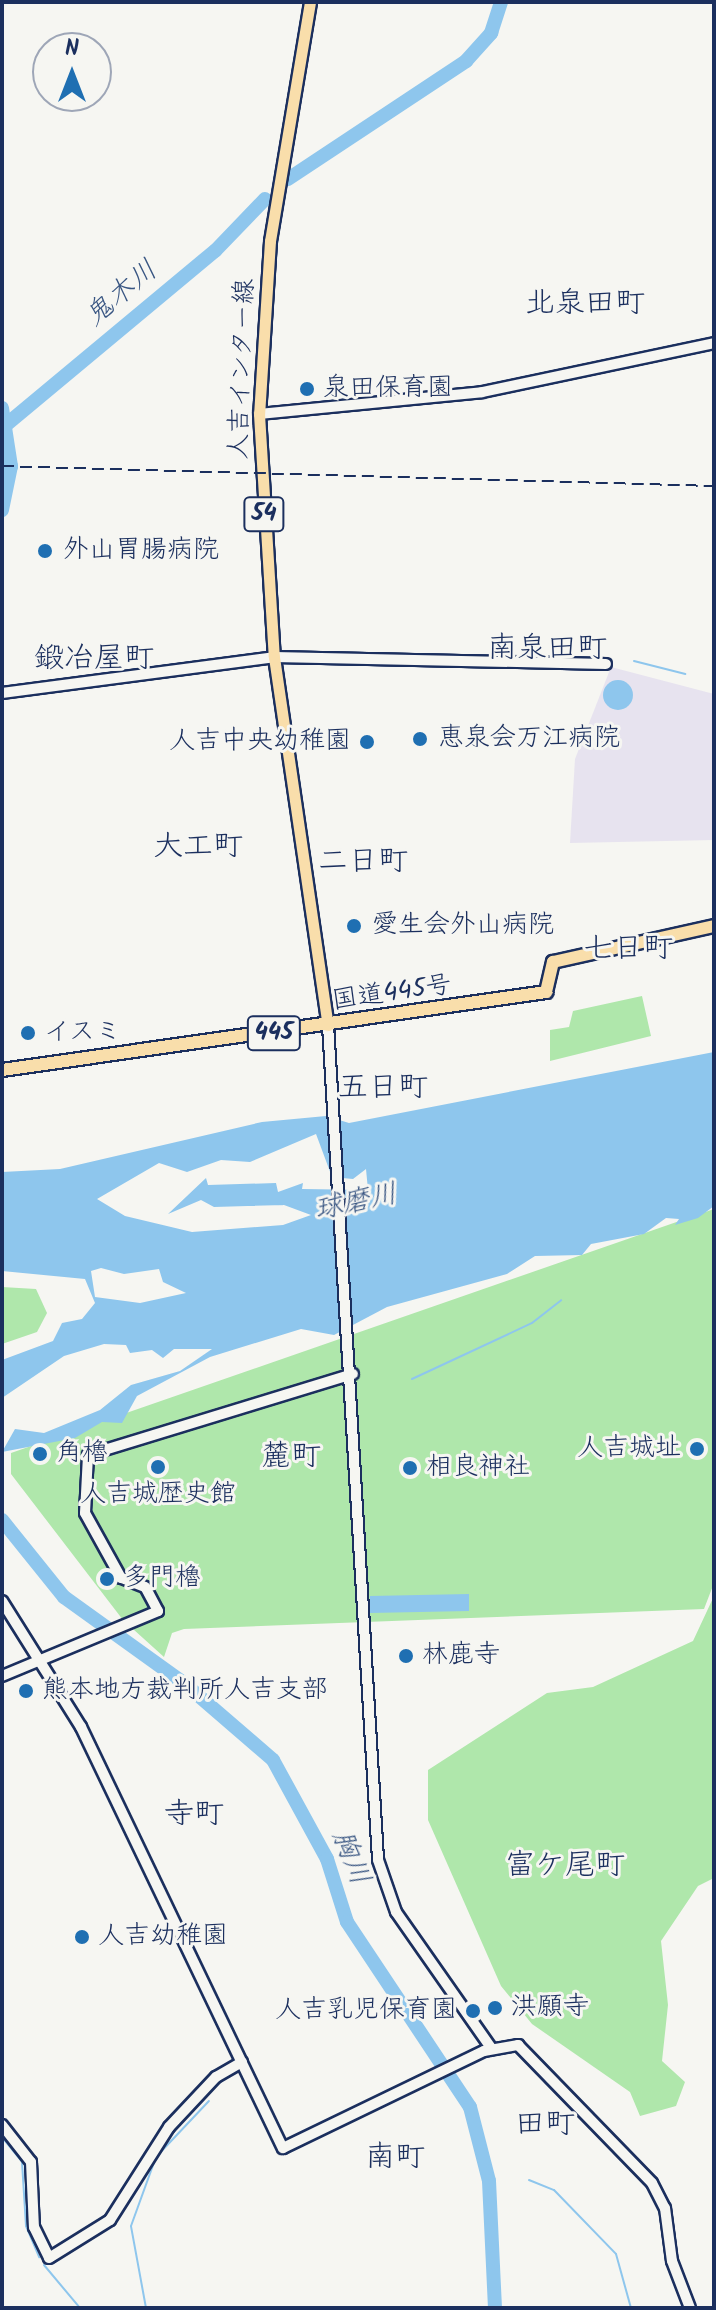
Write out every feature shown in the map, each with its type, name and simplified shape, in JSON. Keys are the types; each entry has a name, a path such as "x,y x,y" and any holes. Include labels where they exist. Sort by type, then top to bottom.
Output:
{"highway":[{"name":"国道445号","path":"2,1070 546,992 553,962 714,926"}],"main road":[{"name":"人吉インター線","path":"310,2 270,241 259,414 274,657 328,1025"}],"street":[{"path":"259,414 482,392 714,343"},
{"path":"2,693 274,657 606,664"},
{"path":"328,1025 338,1104 353,1374 369,1804 378,1860 396,1912 488,2050"},
{"path":"2,1676 158,1611 145,1587 121,1578 85,1513 88,1455 353,1374"},
{"path":"2,1601 45,1660 283,2148 431,2080 488,2050 518,2045 652,2183 665,2208 672,2261 690,2308"},
{"path":"2,2125 31,2162 34,2227 49,2258 110,2220 169,2127 216,2077 242,2062"}],"shaded area":[{"path":"611,667 714,694 714,840 570,843 575,759"}],"green space":[{"path":"642,996 651,1036 550,1061 550,1030 569,1027 573,1011"},
{"path":"714,1209 714,1583 704,1609 184,1629 172,1633 164,1657 123,1620 11,1474 11,1453"},
{"path":"2,1287 36,1289 47,1313 37,1332 2,1344"},
{"path":"714,1596 714,1878 698,1886 661,1941 668,2005 662,2061 685,2082 676,2106 640,2116 630,2092 532,2024 501,1986 428,1820 428,1770 547,1693 593,1687 693,1641"}],"water":[{"path":"618,680 629,684 633,695 629,706 618,710 607,706 603,695 607,684"},
{"name":"球磨川","path":"714,1052 714,1206 698,1218 675,1225 679,1219 666,1218 644,1234 591,1244 582,1255 535,1256 507,1274 387,1307 334,1335 301,1329 210,1357 137,1396 122,1423 102,1422 75,1438 2,1452 15,1429 44,1433 100,1410 131,1385 180,1371 212,1349 174,1349 163,1358 152,1350 130,1353 126,1345 104,1344 64,1356 2,1398 2,1360 53,1341 62,1323 82,1319 95,1303 85,1279 2,1271 2,1172 60,1169 262,1122 326,1116 349,1123","holes":["316,1134 332,1177 353,1179 366,1169 368,1190 302,1189 303,1183 278,1192 276,1183 208,1185 206,1178 168,1214 201,1200 214,1207 284,1205 311,1215 283,1225 192,1232 125,1216 97,1199 159,1163 187,1172 221,1160 250,1162","101,1268 124,1274 159,1269 163,1282 186,1293 140,1303 95,1297 91,1271"]},
{"path":"469,1594 469,1611 370,1613 370,1596"}],"waterway":[{"name":"鬼木川","path":"288,179 466,61 491,33 501,2"},
{"name":"鬼木川","path":"7,424 215,251 265,199"},
{"path":"2,408 11,466 2,510"},
{"path":"634,661 685,674"},
{"path":"412,1379 532,1323 561,1300"},
{"name":"胸川","path":"2,1520 64,1597 185,1684 273,1760 327,1859 347,1922 470,2107 489,2181 495,2308"},
{"path":"146,2308 131,2226 156,2157 209,2101"},
{"path":"2,2137 22,2162 26,2226 39,2257"},
{"path":"529,2180 554,2190 616,2254 631,2308"},
{"path":"44,2265 80,2308"}],"railway":[{"path":"2,466 714,486"}],"place":[{"name":"泉田保育園","path":"307,389"},
{"name":"外山胃腸病院","path":"45,551"},
{"name":"恵泉会万江病院","path":"420,739"},
{"name":"人吉中央幼稚園","path":"367,742"},
{"name":"愛生会外山病院","path":"354,926"},
{"name":"イスミ","path":"28,1033"},
{"name":"人吉城址","path":"697,1449"},
{"name":"角櫓","path":"40,1454"},
{"name":"人吉城歴史館","path":"158,1467"},
{"name":"相良神社","path":"410,1468"},
{"name":"多門櫓","path":"107,1579"},
{"name":"林鹿寺","path":"406,1656"},
{"name":"熊本地方裁判所人吉支部","path":"26,1691"},
{"name":"人吉幼稚園","path":"82,1937"},
{"name":"洪願寺","path":"495,2008"},
{"name":"人吉乳児保育園","path":"473,2011"}],"district":[{"name":"北泉田町","path":"585,304"},
{"name":"南泉田町","path":"547,649"},
{"name":"鍛冶屋町","path":"94,659"},
{"name":"大工町","path":"198,847"},
{"name":"二日町","path":"363,862"},
{"name":"七日町","path":"628,949"},
{"name":"五日町","path":"383,1088"},
{"name":"麓町","path":"291,1457"},
{"name":"寺町","path":"194,1815"},
{"name":"富ケ尾町","path":"565,1866"},
{"name":"田町","path":"545,2125"},
{"name":"南町","path":"395,2158"}]}
